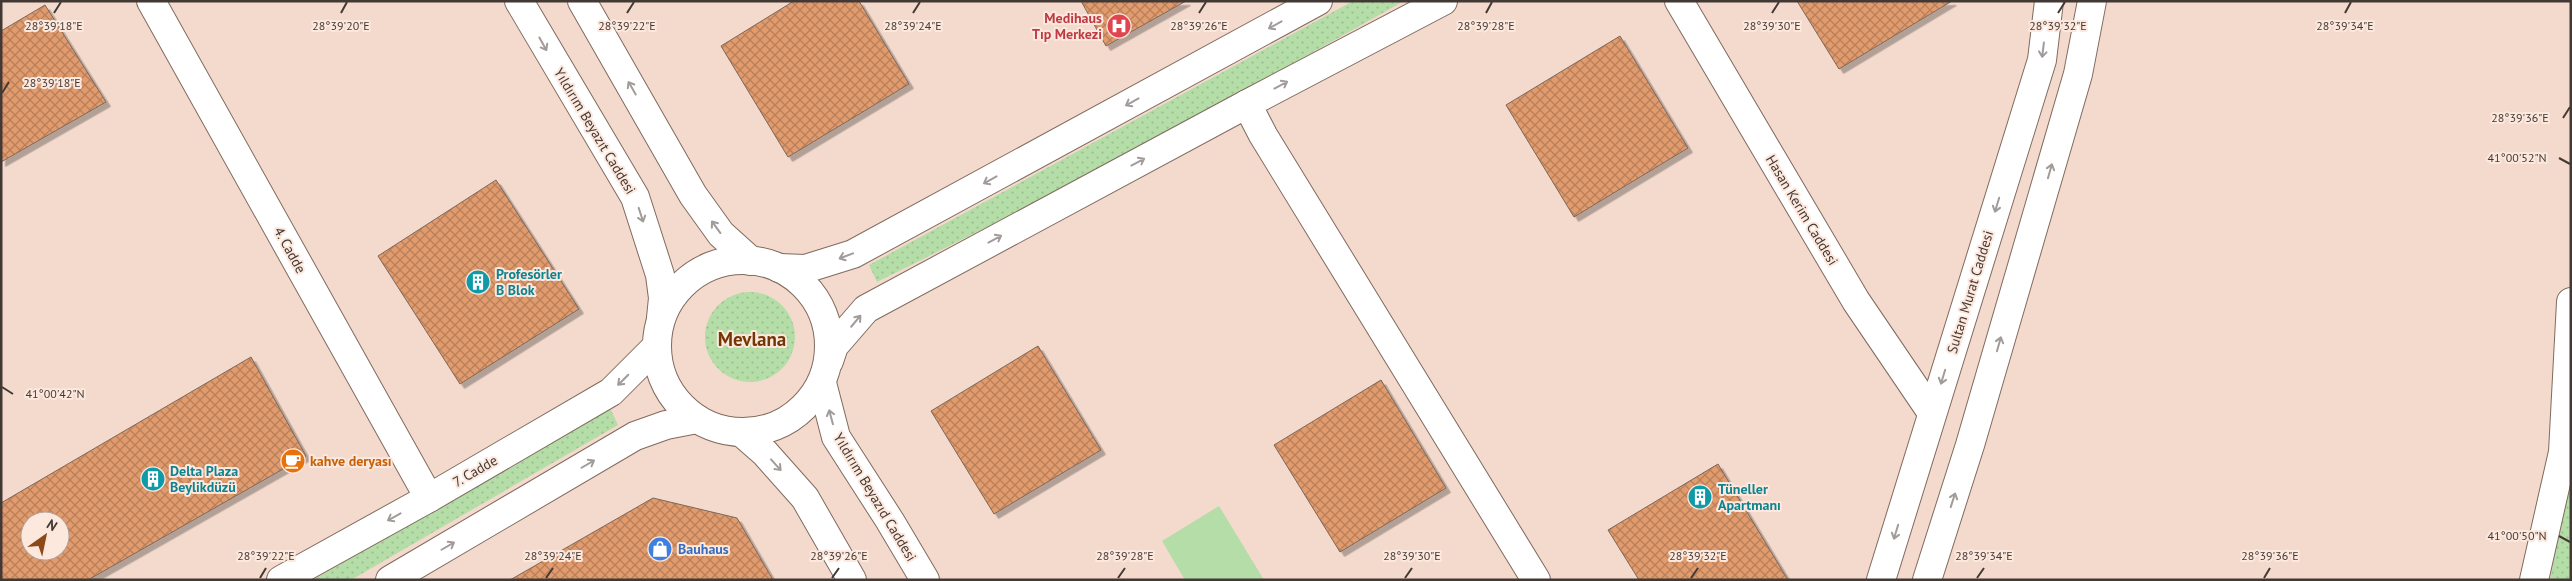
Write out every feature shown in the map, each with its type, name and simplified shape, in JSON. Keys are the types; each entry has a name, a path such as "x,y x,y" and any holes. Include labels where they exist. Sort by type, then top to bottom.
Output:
{"main road":[{"name":"4. Cadde","path":"151,1 429,498"},
{"name":"Yıldırım Beyazıt Caddesi","path":"519,1 635,197 660,275 664,298 659,335"},
{"path":"582,1 693,195 721,234 751,261"},
{"path":"1318,1 853,254 805,268 779,268 751,261 727,262 704,270 684,284 669,302 659,335 660,367 668,387 680,405 697,419 716,429 740,432 764,430 787,421 806,406 825,372 834,346 866,308 1443,1"},
{"name":"Hasan Kerim Caddesi","path":"1679,1 1856,301 1932,413"},
{"name":"Sultan Murat Caddesi","path":"1881,580 2042,60 2049,1"},
{"path":"1928,580 1973,435 2078,74 2092,1"},
{"path":"1247,104 1263,135 1536,580"},
{"path":"779,268 803,284 820,307 829,334 825,372"},
{"path":"2534,580 2563,452 2571,302"},
{"name":"7. Cadde","path":"281,580 429,498 611,392 659,335"},
{"name":"Yıldırım Beyazıd Caddesi","path":"825,372 836,437 890,520 925,580"},
{"path":"390,580 636,436 666,425 697,419"},
{"path":"740,432 765,453 805,498 852,580"}],"green space":[{"path":"1353,1 1404,1 1121,160 877,282 869,265"},
{"path":"750,292 767,295 782,305 792,320 795,337 792,354 782,369 767,379 750,382 733,379 718,369 708,354 705,337 708,320 718,305 733,295"},
{"path":"610,408 618,425 351,580 313,580"},
{"path":"2571,466 2571,580 2550,580"},
{"path":"1219,506 1264,580 1185,580 1162,541"}],"building":[{"path":"794,1 859,1 909,84 788,157 721,46"},
{"name":"Medihaus Tıp Merkezi","path":"1081,1 1186,1 1106,46"},
{"path":"1797,1 1952,1 1839,69"},
{"path":"45,5 106,102 1,162 1,31"},
{"path":"1620,36 1688,148 1574,217 1506,105"},
{"name":"Profesörler B Blok","path":"496,180 579,309 460,384 378,256"},
{"path":"1038,346 1101,450 994,514 931,411"},
{"name":"Delta Plaza Beylikdüzü","path":"251,357 306,456 88,580 1,580 1,503"},
{"path":"1381,380 1446,488 1340,552 1274,445"},
{"name":"Tüneller Apartmanı","path":"1718,464 1788,580 1639,580 1608,530"},
{"name":"Bauhaus","path":"653,498 737,518 773,580 510,580"}],"place":[{"name":"Medihaus Tıp Merkezi","path":"1119,26"},
{"name":"Profesörler B Blok","path":"478,282"},
{"name":"kahve deryası","path":"293,461"},
{"name":"Delta Plaza Beylikdüzü","path":"153,479"},
{"name":"Tüneller Apartmanı","path":"1700,497"},
{"name":"Bauhaus","path":"660,549"}],"district":[{"name":"Mevlana","path":"752,339"}]}
